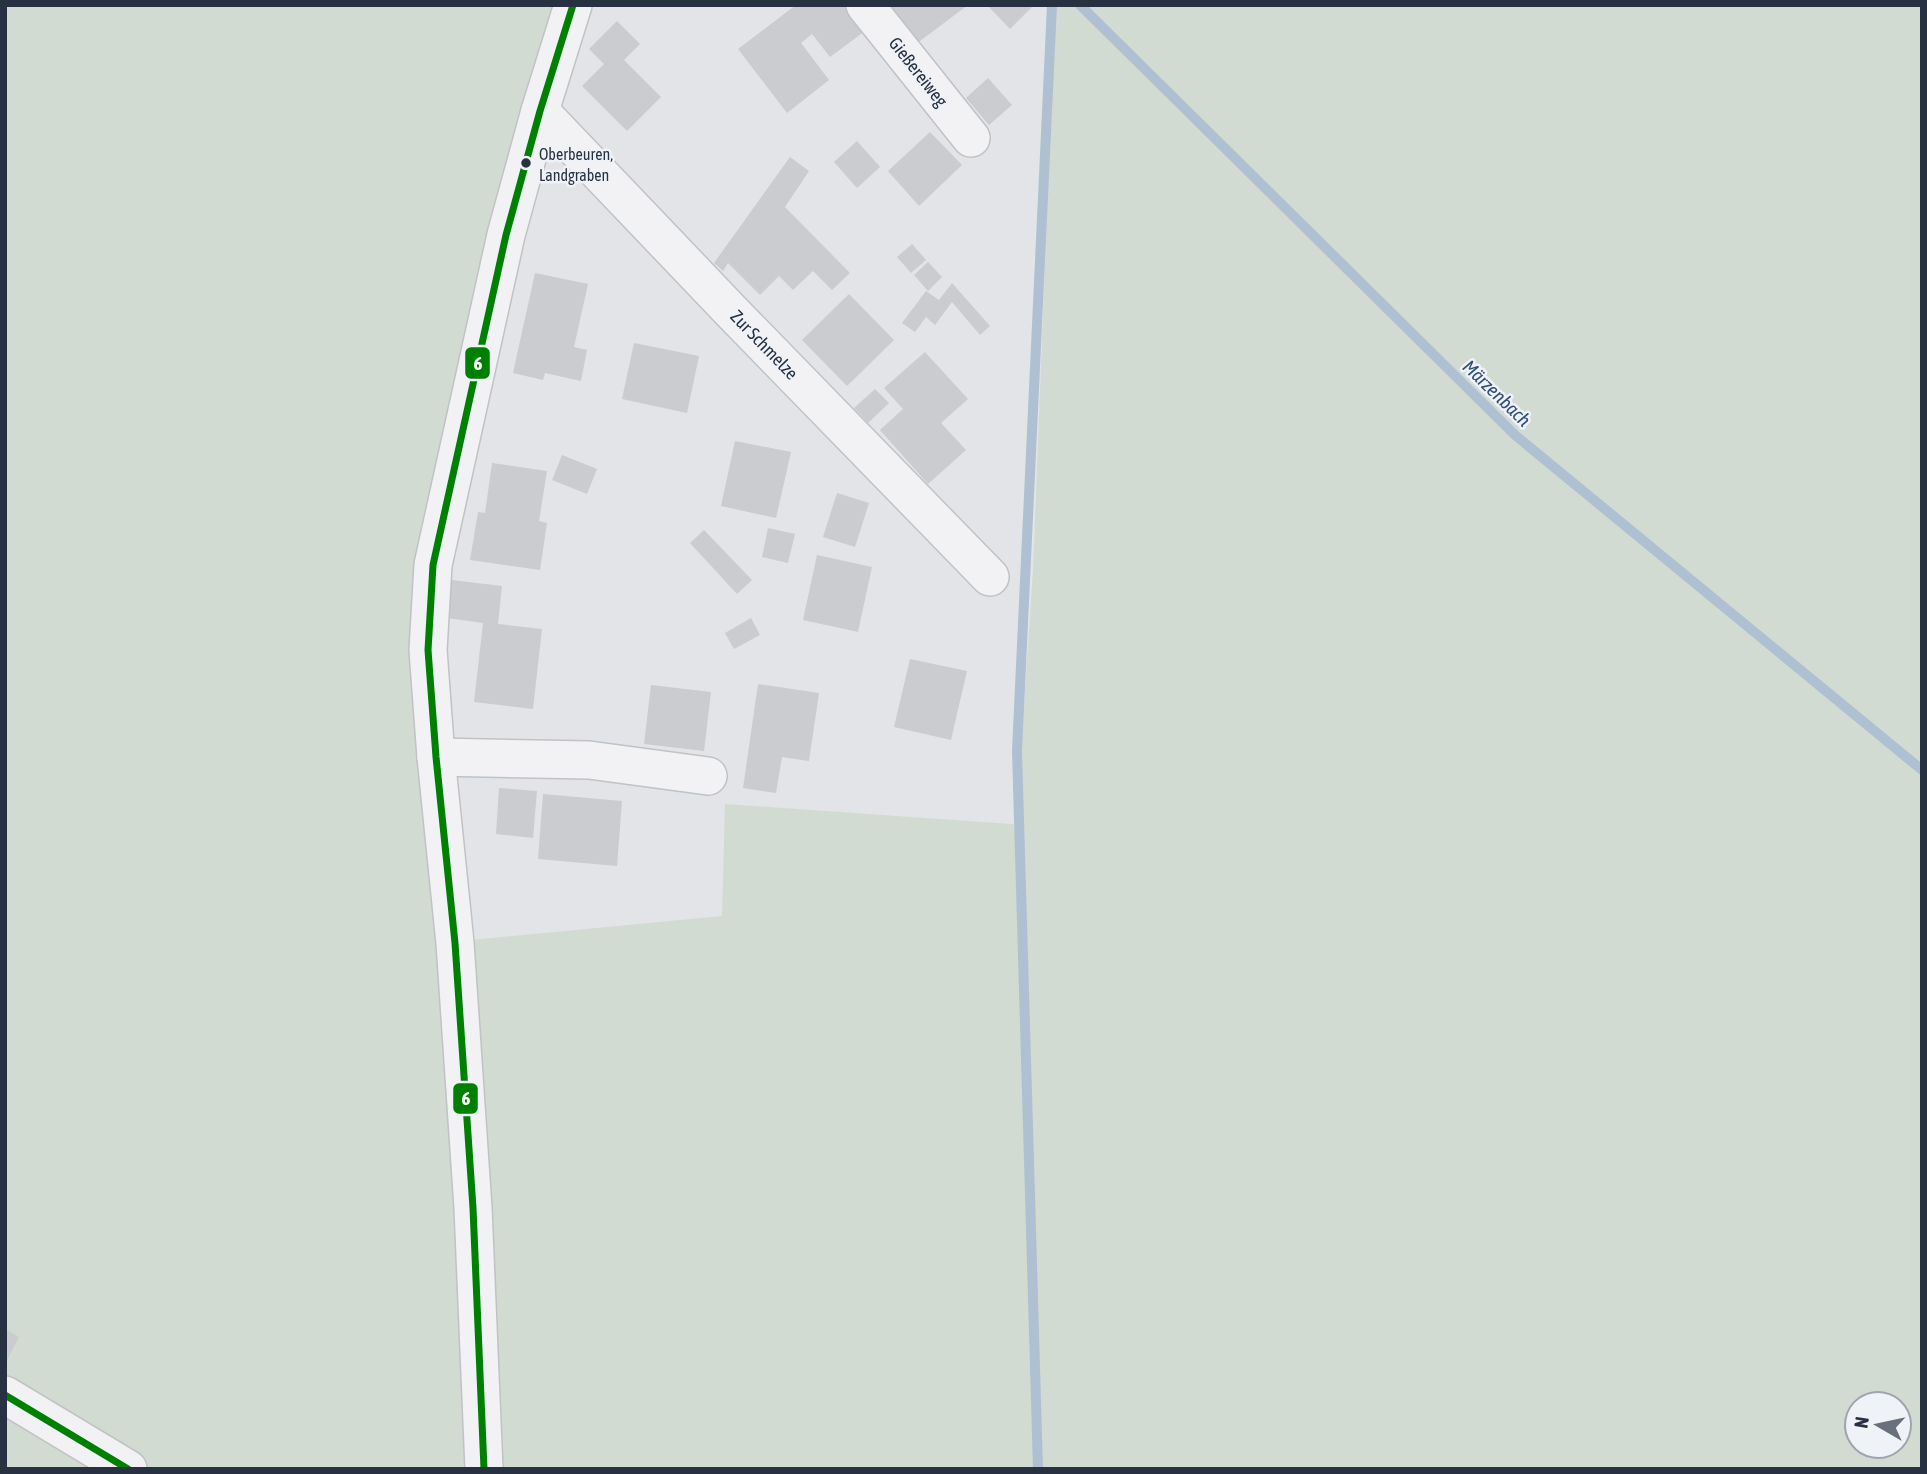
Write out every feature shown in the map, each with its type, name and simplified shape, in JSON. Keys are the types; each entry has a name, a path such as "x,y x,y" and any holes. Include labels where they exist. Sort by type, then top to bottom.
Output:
{"street":[{"path":"484,1469 473,1208 456,957 428,650 433,565 506,235 573,5"},
{"name":"Gießereiweg","path":"865,5 971,138"},
{"name":"Zur Schmelze","path":"540,111 990,578"},
{"path":"436,757 589,761 708,776"},
{"path":"5,1395 128,1469"}],"shaded area":[{"path":"5,5 565,5 425,567 478,1469 145,1469 5,1385"},
{"path":"1055,5 1922,5 1922,1469 491,1469 461,941 722,916 725,804 1024,825 1021,751 1033,570"},
{"path":"5,1405 113,1469 5,1469"}],"building":[{"path":"796,5 846,5 865,31 830,57 812,34 801,43 829,80 787,113 738,49"},
{"path":"895,5 968,5 916,44 890,9"},
{"path":"987,5 1034,5 1010,29"},
{"path":"617,21 640,44 624,60 661,97 627,131 582,86 604,64 589,49"},
{"path":"988,78 1012,105 989,125 966,98"},
{"path":"930,132 962,165 919,206 888,171"},
{"path":"857,141 880,167 857,188 834,162"},
{"path":"790,157 809,171 785,207 850,273 832,290 813,271 793,290 779,276 760,295 728,263 723,271 714,263"},
{"path":"912,244 926,260 911,273 897,257"},
{"path":"928,262 942,277 928,291 914,275"},
{"path":"535,273 588,284 574,347 587,350 581,381 545,373 543,380 513,373"},
{"path":"952,283 990,326 980,335 952,302 935,325 926,317 915,332 902,323 926,291 939,300"},
{"path":"849,294 894,340 847,386 802,340"},
{"path":"634,343 699,356 687,413 622,399"},
{"path":"925,352 968,399 941,423 966,450 928,484 880,430 903,409 884,388"},
{"path":"875,389 889,403 868,423 854,408"},
{"path":"735,441 791,452 776,518 721,506"},
{"path":"562,455 597,469 587,494 552,480"},
{"path":"492,463 547,471 539,521 547,523 540,570 470,560 478,512 485,513"},
{"path":"837,493 869,503 855,547 823,537"},
{"path":"768,528 795,534 788,563 762,557"},
{"path":"704,530 752,580 737,594 690,543"},
{"path":"817,555 872,567 858,632 803,620"},
{"path":"452,580 502,586 498,624 542,629 533,709 474,702 483,623 447,618"},
{"path":"751,618 760,635 734,649 725,633"},
{"path":"910,659 967,671 951,740 894,727"},
{"path":"758,684 819,693 809,761 782,757 776,793 743,788"},
{"path":"651,685 711,692 704,751 644,744"},
{"path":"499,788 537,791 533,838 496,834"},
{"path":"543,794 622,801 617,866 538,859"},
{"path":"5,1329 19,1337 5,1364"}],"waterway":[{"path":"1038,1469 1017,751 1052,5"},
{"name":"Märzenbach","path":"1080,5 1515,435 1922,770"}],"transit line":[{"name":"6","path":"484,1469 473,1208 455,943 428,650 433,565 506,235 573,5"},
{"name":"6","path":"5,1395 128,1469"}],"place":[{"name":"Oberbeuren, Landgraben","path":"526,163"}]}
